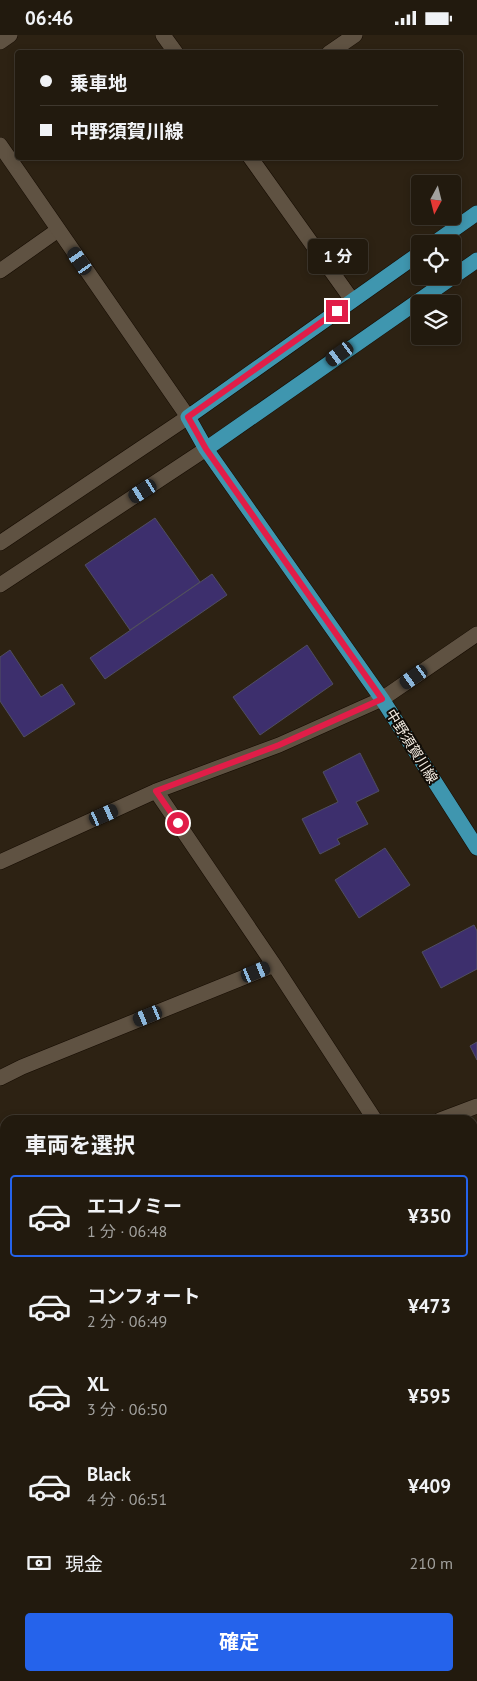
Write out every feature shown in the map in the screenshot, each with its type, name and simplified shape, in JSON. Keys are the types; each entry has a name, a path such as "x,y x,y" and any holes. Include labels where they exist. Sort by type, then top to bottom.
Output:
{"main road":[{"path":"446,235 477,213"},
{"path":"188,417 411,259"},
{"path":"206,449 477,260"},
{"name":"中野須賀川線","path":"188,417 206,449 382,699 477,848"}],"street":[{"path":"0,42 10,35"},
{"path":"163,35 174,50"},
{"path":"333,50 355,35"},
{"path":"0,145 188,417 0,543"},
{"path":"252,160 352,300"},
{"path":"0,271 58,230"},
{"path":"0,585 206,449"},
{"path":"0,862 156,791 279,745 382,699 477,634"},
{"path":"156,791 274,965 372,1115"},
{"path":"0,1079 22,1067 274,965"},
{"path":"453,1115 477,1106"}],"building":[{"path":"155,518 200,582 130,630 85,565"},
{"path":"212,574 227,595 105,679 90,658"},
{"path":"307,645 333,684 260,735 233,697"},
{"path":"10,650 41,697 62,684 75,704 24,737 0,701 0,657"},
{"path":"360,753 379,791 356,802 368,824 337,839 340,844 320,854 302,819 338,802 323,772"},
{"path":"385,848 410,885 359,918 335,880"},
{"path":"474,925 477,931 477,969 441,988 422,952"},
{"path":"477,1042 477,1060 470,1046"}],"route":[{"path":"178,823 156,791 279,745 382,699 206,449 188,417 337,311"}]}
